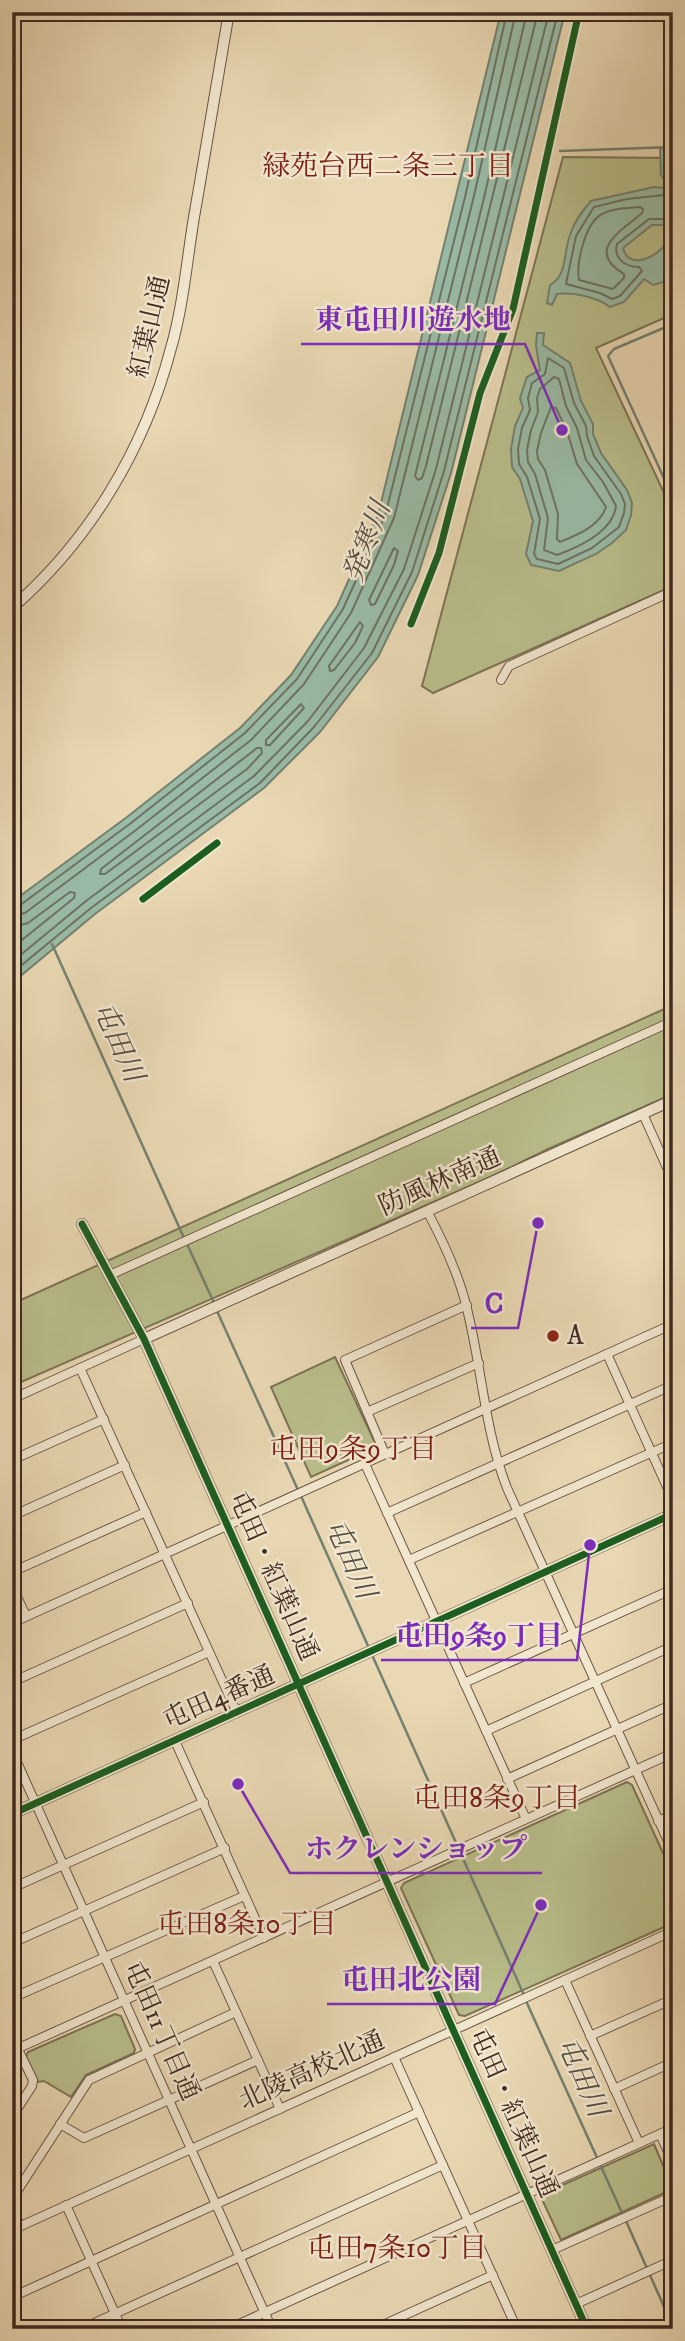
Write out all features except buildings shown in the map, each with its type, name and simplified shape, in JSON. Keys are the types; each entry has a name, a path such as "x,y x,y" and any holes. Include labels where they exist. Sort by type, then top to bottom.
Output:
{"street":[{"name":"紅葉山通","path":"12,608 61,560 88,526 122,472 151,411 172,347 229,12"},
{"path":"501,680 509,666 673,592"},
{"path":"110,1275 673,1021"},
{"name":"防風林南通","path":"144,1339 673,1100"},
{"path":"643,1114 673,1181"},
{"path":"427,1211 447,1251 467,1305 485,1409 498,1464 517,1513 673,1852"},
{"name":"屯田・紅葉山通","path":"82,1224 144,1339 587,2329"},
{"path":"386,1454 345,1360 467,1305"},
{"path":"12,1623 673,1324"},
{"path":"12,1399 144,1339"},
{"path":"607,1354 673,1500"},
{"path":"367,1412 479,1363"},
{"path":"80,1368 237,1713"},
{"path":"387,1513 673,1385"},
{"path":"12,1460 104,1419"},
{"path":"409,1560 673,1443"},
{"path":"365,1464 526,1819"},
{"path":"12,1516 125,1465"},
{"path":"12,1572 146,1512"},
{"name":"屯田4番通","path":"12,1814 673,1514"},
{"path":"12,1586 26,1616"},
{"path":"464,1684 673,1589"},
{"path":"12,1682 188,1603"},
{"path":"486,1731 673,1646"},
{"path":"12,1740 209,1652"},
{"path":"507,1779 673,1704"},
{"path":"175,1741 264,1938"},
{"name":"屯田11丁目通","path":"12,1751 272,2329"},
{"path":"15,2050 673,1753"},
{"path":"12,1888 204,1802"},
{"path":"658,1821 673,1814"},
{"path":"12,1943 225,1848"},
{"path":"12,1998 244,1896"},
{"path":"639,2143 565,1980 673,1931"},
{"path":"213,1961 280,2109"},
{"name":"北陵高校北通","path":"16,2228 565,1980"},
{"path":"590,2036 673,1999"},
{"path":"12,2199 89,2080 236,2012"},
{"path":"12,2037 15,2050 33,2080 12,2117"},
{"path":"394,2057 517,2329"},
{"path":"61,2124 84,2138 258,2060"},
{"path":"614,2089 673,2062"},
{"path":"12,2297 419,2112"},
{"path":"228,2329 673,2128"},
{"path":"660,2134 673,2163"},
{"path":"81,2329 443,2165"},
{"path":"552,2250 673,2196"},
{"path":"66,2205 122,2329"},
{"path":"12,2207 16,2228"},
{"path":"576,2304 673,2260"},
{"path":"374,2329 493,2275"}],"shaded area":[{"path":"563,157 673,158 673,314 596,348 673,512 673,586 433,693 422,686"},
{"path":"673,1005 673,1094 493,1176 12,1386 12,1304"},
{"path":"335,1357 377,1447 311,1477 271,1387"},
{"path":"627,1782 632,1785 673,1875 673,1923 465,2016 459,2015 401,1888 404,1883"},
{"path":"115,2014 121,2016 135,2049 134,2053 86,2075 71,2097 44,2081 38,2082 26,2057 28,2052"},
{"path":"654,2144 673,2189 561,2240 540,2195"}],"water":[{"name":"発寒川","path":"501,12 565,12 451,473 418,575 378,657 320,732 264,788 95,914 12,983 12,902 127,817 240,728 291,675 337,606 378,515"},
{"path":"660,148 664,148 667,173 673,178 673,277 653,285 644,279 624,302 610,307 592,298 570,294 557,294 552,305 547,303 550,285 560,276 572,230 591,201 654,187 663,188 665,181 661,175","holes":["652,225 670,225 670,235 662,249 640,260 627,256 623,248"]},
{"path":"537,333 544,333 543,345 570,363 601,453 627,490 632,503 626,530 596,554 559,571 531,565 526,554 533,521 520,479 512,467 511,449 515,426 523,408 520,398 527,377 540,370"}],"waterway":[{"path":"560,151 673,147"},
{"path":"673,324 614,349 608,356 673,498"},
{"name":"屯田川","path":"52,944 184,1238"},
{"name":"屯田川","path":"187,1244 215,1305"},
{"name":"屯田川","path":"217,1311 298,1490"},
{"name":"屯田川","path":"301,1496 524,1995"},
{"name":"屯田川","path":"526,2001 623,2215"},
{"name":"屯田川","path":"626,2221 673,2327"}],"cycle path":[{"path":"411,624 439,553 480,393 513,309 579,12"},
{"path":"143,899 217,843"},
{"path":"82,1224 144,1339 587,2329"},
{"path":"12,1814 673,1514"}],"place":[{"name":"東屯田川遊水地","path":"562,430"},
{"name":"C","path":"538,1223"},
{"name":"A","path":"553,1336"},
{"name":"屯田9条9丁目","path":"590,1545"},
{"name":"ホクレンショップ","path":"238,1784"},
{"name":"屯田北公園","path":"541,1905"}],"district":[{"name":"緑苑台西二条三丁目","path":"388,166"},
{"name":"屯田9条9丁目","path":"353,1449"},
{"name":"屯田8条9丁目","path":"497,1798"},
{"name":"屯田8条10丁目","path":"247,1924"},
{"name":"屯田7条10丁目","path":"397,2248"}]}
